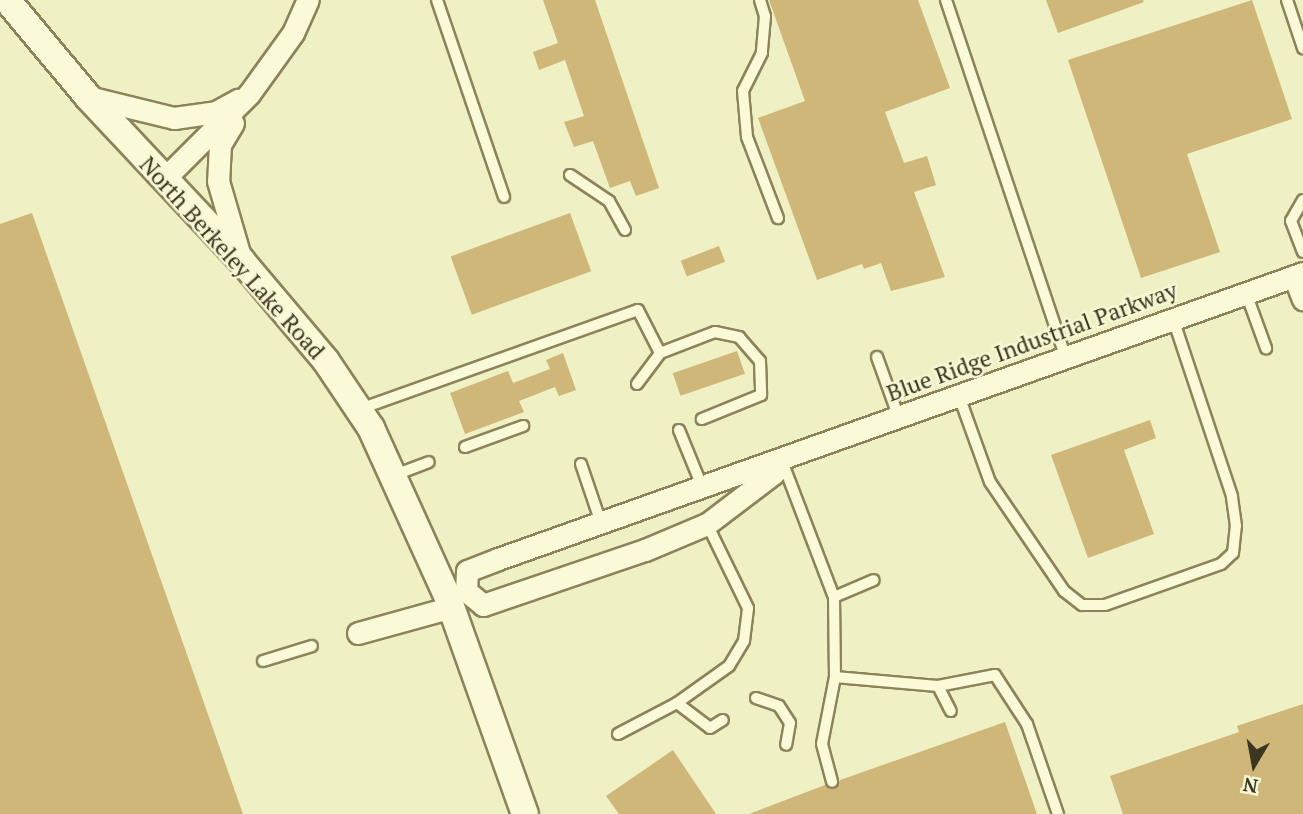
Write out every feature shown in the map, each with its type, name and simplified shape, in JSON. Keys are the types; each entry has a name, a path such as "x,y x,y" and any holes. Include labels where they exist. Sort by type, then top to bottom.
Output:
{"street":[{"name":"North Berkeley Lake Road","path":"7,0 88,97 163,180 241,260 326,361 359,410 396,475 455,598 525,814"},
{"path":"241,260 218,181 220,145 249,94 293,33 308,0"},
{"path":"88,97 174,118 216,112 249,94"},
{"path":"163,180 249,94"},
{"path":"1298,274 1303,299"},
{"name":"Blue Ridge Industrial Parkway","path":"781,461 774,472 707,524 483,605 455,598 467,571 767,460 781,461 1298,274"},
{"path":"358,632 455,598"}],"lane":[{"path":"437,0 504,197"},
{"path":"760,0 765,16 762,53 743,91 747,137 778,218"},
{"path":"946,0 1066,358"},
{"path":"1287,0 1303,48"},
{"path":"570,175 609,201 625,230"},
{"path":"1303,200 1291,221 1303,252"},
{"path":"1246,293 1266,348"},
{"path":"359,410 638,310 660,353"},
{"path":"959,396 990,482 1064,591 1082,605 1105,605 1220,564 1233,553 1236,526 1232,496 1173,319"},
{"path":"637,384 660,353 715,332 739,337 760,361 761,395 702,419"},
{"path":"877,357 899,418"},
{"path":"465,447 523,426"},
{"path":"679,430 701,484"},
{"path":"781,461 834,597 835,677 822,744 832,782"},
{"path":"396,475 429,462"},
{"path":"581,464 601,523"},
{"path":"618,734 677,703 729,666 744,641 748,608 707,524"},
{"path":"834,597 874,580"},
{"path":"263,661 312,646"},
{"path":"835,677 938,686 995,675 1027,724 1058,814"},
{"path":"938,686 951,711"},
{"path":"756,698 779,706 790,723 786,745"},
{"path":"677,703 710,729 723,720"}],"building":[{"path":"543,0 595,0 659,188 636,196 630,181 610,188 593,141 574,147 564,122 584,116 565,60 539,70 533,52 558,43"},
{"path":"769,0 918,0 950,88 885,112 904,163 927,156 936,185 914,192 945,277 891,291 881,263 864,269 862,264 817,280 758,118 805,101"},
{"path":"1046,0 1143,0 1144,2 1058,33"},
{"path":"1252,0 1292,119 1187,154 1220,252 1141,278 1068,60"},
{"path":"32,213 243,814 0,814 0,224"},
{"path":"570,213 591,271 472,315 451,256"},
{"path":"719,246 725,262 687,277 681,261"},
{"path":"737,351 745,374 681,396 673,373"},
{"path":"563,353 576,390 559,396 555,387 519,401 524,412 465,434 450,393 508,371 513,383 550,369 546,360"},
{"path":"1150,420 1156,438 1124,450 1154,534 1088,558 1051,455"},
{"path":"1303,704 1303,814 1123,814 1110,776 1239,732 1237,726"},
{"path":"1005,722 1037,814 749,814 825,785 835,789 840,780"},
{"path":"673,750 716,814 619,814 606,796"}]}
